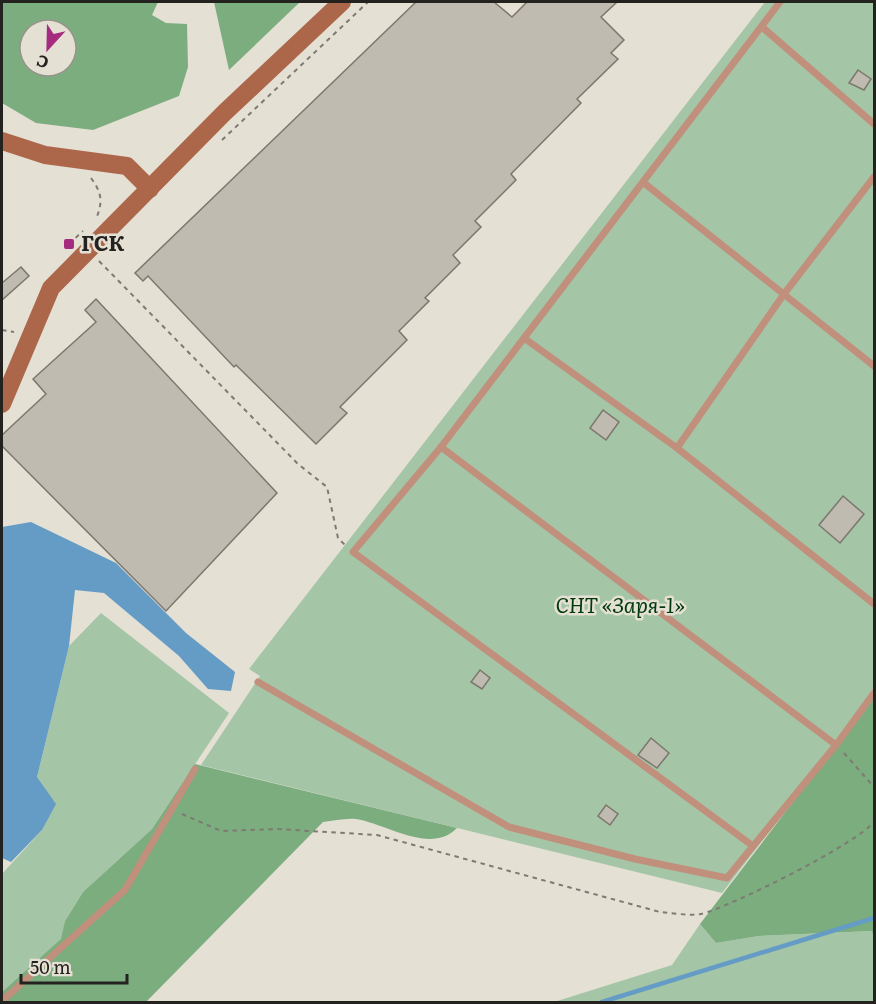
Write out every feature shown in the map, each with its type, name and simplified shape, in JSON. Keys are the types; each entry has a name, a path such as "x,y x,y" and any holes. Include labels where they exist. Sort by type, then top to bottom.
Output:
{"street":[{"path":"2,404 51,288 224,112 342,2"},
{"path":"2,141 45,155 127,166 150,189"}],"lane":[{"path":"753,846 353,552 441,447 780,2"},
{"path":"762,27 874,124"},
{"path":"677,448 784,294 874,177"},
{"path":"644,183 874,366"},
{"path":"524,338 677,448 874,604"},
{"path":"441,447 836,745"},
{"path":"258,682 508,827 635,859 727,878 836,745 874,693"},
{"path":"2,1001 125,890 195,769"}],"path":[{"path":"69,244 96,219 101,206 101,192 91,178 83,174"},
{"path":"89,250 298,464 327,487 338,538 353,552"},
{"path":"836,745 874,787"},
{"path":"171,810 221,831 277,829 377,835 660,912 700,914 736,902 790,874 831,852 874,821"}],"green space":[{"path":"2,2 158,2 152,15 166,23 187,24 188,67 179,96 93,130 36,123 2,103"},
{"path":"214,2 300,2 229,70"},
{"name":"СНТ «Заря-1»","path":"765,2 874,2 874,696 722,893 201,765 260,676 249,669"},
{"path":"101,613 229,713 152,829 83,892 65,921 62,939 2,992 2,874 42,830 55,804 37,777 69,646"},
{"path":"874,696 874,937 872,931 759,936 716,943 700,924"},
{"path":"195,764 457,828 446,836 435,839 408,836 356,819 323,822 146,1002 2,1002 2,992 61,939 65,921 83,892 152,829"},
{"path":"700,924 716,943 759,936 873,931 874,1002 554,1002 672,965"}],"water":[{"path":"31,522 116,563 186,633 235,672 231,691 208,689 179,656 104,593 75,590 69,646 37,777 56,804 42,830 11,862 2,858 2,527"}],"building":[{"path":"416,2 494,2 512,17 527,2 617,2 601,17 624,40 611,53 618,59 577,99 581,103 511,174 516,180 475,221 481,227 453,255 460,263 425,298 429,301 399,331 407,340 340,407 347,413 316,444 236,365 234,367 148,276 143,281 135,273"},
{"path":"858,70 871,79 864,90 849,83"},
{"path":"21,267 29,276 2,300 2,283"},
{"path":"96,299 277,493 166,611 2,446 2,435 46,394 33,379 96,322 85,310"},
{"path":"603,410 619,422 606,440 590,428"},
{"path":"843,496 864,514 840,543 819,525"},
{"path":"480,670 490,678 482,689 471,682"},
{"path":"651,738 669,753 657,768 638,755"},
{"path":"606,805 618,814 610,825 598,816"}],"waterway":[{"path":"602,1002 874,918"}],"place":[{"name":"ГСК","path":"69,244"}]}
